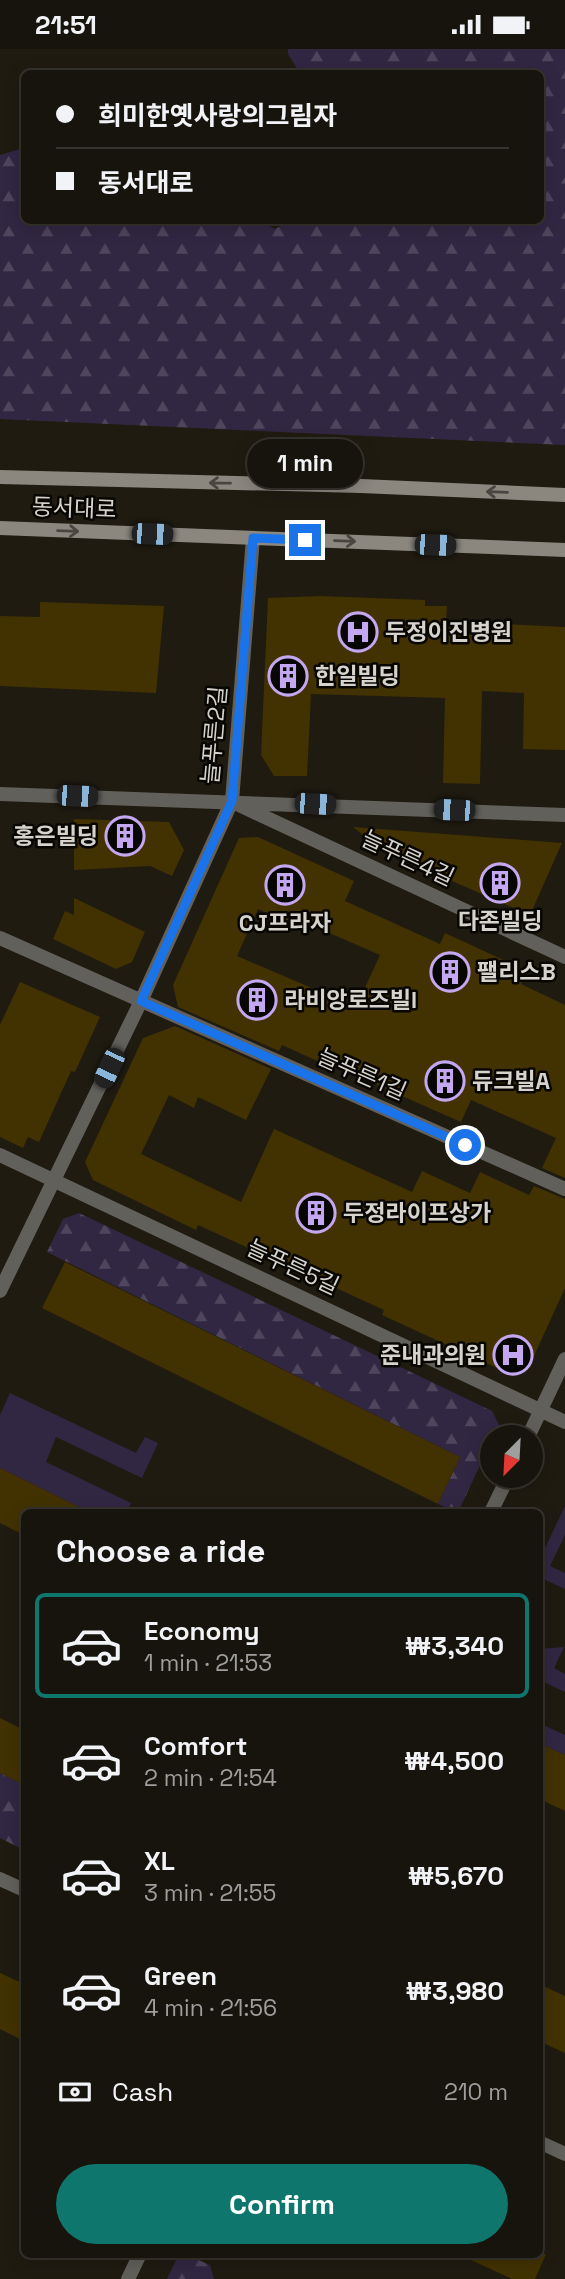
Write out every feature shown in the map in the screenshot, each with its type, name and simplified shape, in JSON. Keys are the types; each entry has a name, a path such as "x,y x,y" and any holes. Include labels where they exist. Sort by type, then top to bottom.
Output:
{"main road":[{"name":"동서대로","path":"0,477 360,486 565,495"},
{"name":"동서대로","path":"0,528 565,550"}],"street":[{"name":"늘푸른2길","path":"0,1291 141,1001 232,801 253,538"},
{"path":"0,794 565,815"},
{"name":"늘푸른4길","path":"232,801 565,957"},
{"path":"0,938 141,1001"},
{"name":"늘푸른1길","path":"141,1001 565,1189"},
{"name":"늘푸른5길","path":"0,1155 565,1422"},
{"path":"533,1425 565,1359"},
{"path":"492,1509 503,1488"},
{"path":"0,1879 21,1890"},
{"path":"543,2144 565,2154"},
{"path":"128,2279 138,2258"}],"green space":[{"path":"288,49 565,49 565,445 0,419 0,155 21,149 21,224 265,224 275,229 284,224 544,224 544,70 298,70 288,54"},
{"path":"79,1213 492,1411 499,1425 480,1425 480,1465 459,1509 438,1504 460,1457 47,1252 63,1219"},
{"path":"10,1393 136,1453 145,1437 158,1443 142,1478 56,1437 46,1462 131,1503 128,1509 83,1509 0,1468 0,1415"},
{"path":"565,1506 565,1535 550,1566 565,1573 565,1589 543,1579 543,1553"},
{"path":"564,1647 554,1668 565,1674 565,1692 543,1681 543,1649"},
{"path":"543,1725 565,1735 565,1755 543,1745"},
{"path":"0,1773 21,1784 21,1848 0,1838"},
{"path":"177,2258 194,2258 210,2265 214,2279 167,2279"}],"building":[{"path":"320,596 425,600 425,606 447,606 446,621 565,627 565,750 523,749 524,693 482,691 480,784 443,783 445,698 311,694 307,776 274,776 261,755 268,598"},
{"path":"40,602 164,606 156,693 0,686 0,616 40,617"},
{"name":"홍은빌딩","path":"74,819 169,822 184,850 172,876 150,866 74,870"},
{"name":"다존빌딩","path":"353,827 562,843 530,915 383,851"},
{"path":"258,837 354,881 345,901 440,944 445,933 527,971 521,984 565,1005 565,1178 542,1168 556,1138 471,1100 461,1122 282,1045 279,1051 178,1007 173,985 239,838","holes":["258,909 301,929 304,922 380,955 356,1007 237,956"]},
{"path":"74,898 145,932 132,962 116,969 53,939 65,911 74,915"},
{"path":"20,982 100,1017 75,1072 71,1071 39,1142 28,1137 23,1148 0,1137 0,1025"},
{"path":"175,1026 271,1069 246,1120 198,1097 194,1108 169,1095 141,1154 241,1202 274,1129 412,1192 422,1171 470,1193 480,1172 529,1195 534,1186 565,1199 565,1288 528,1369 512,1375 382,1315 384,1310 198,1225 196,1230 93,1180 85,1162 143,1038"},
{"path":"65,1262 460,1457 438,1504 42,1308"},
{"path":"0,1468 83,1509 21,1509 21,1534 0,1523"},
{"path":"0,1718 21,1728 21,1784 0,1773"},
{"path":"543,1745 565,1755 565,1811 543,1801"},
{"path":"0,1973 21,1983 21,2040 0,2029"},
{"path":"543,1986 565,1996 565,2053 543,2043"},
{"path":"543,2254 546,2254 535,2279 512,2279 467,2258 543,2258"}],"place":[{"name":"두정이진병원","path":"358,632"},
{"name":"한일빌딩","path":"288,676"},
{"name":"홍은빌딩","path":"125,836"},
{"name":"다존빌딩","path":"500,883"},
{"name":"CJ프라자","path":"285,885"},
{"name":"팰리스B","path":"450,972"},
{"name":"라비앙로즈빌I","path":"257,1000"},
{"name":"듀크빌A","path":"445,1081"},
{"name":"두정라이프상가","path":"316,1213"},
{"name":"준내과의원","path":"513,1355"}],"route":[{"path":"305,540 253,538 232,801 141,1001 465,1145"}]}
